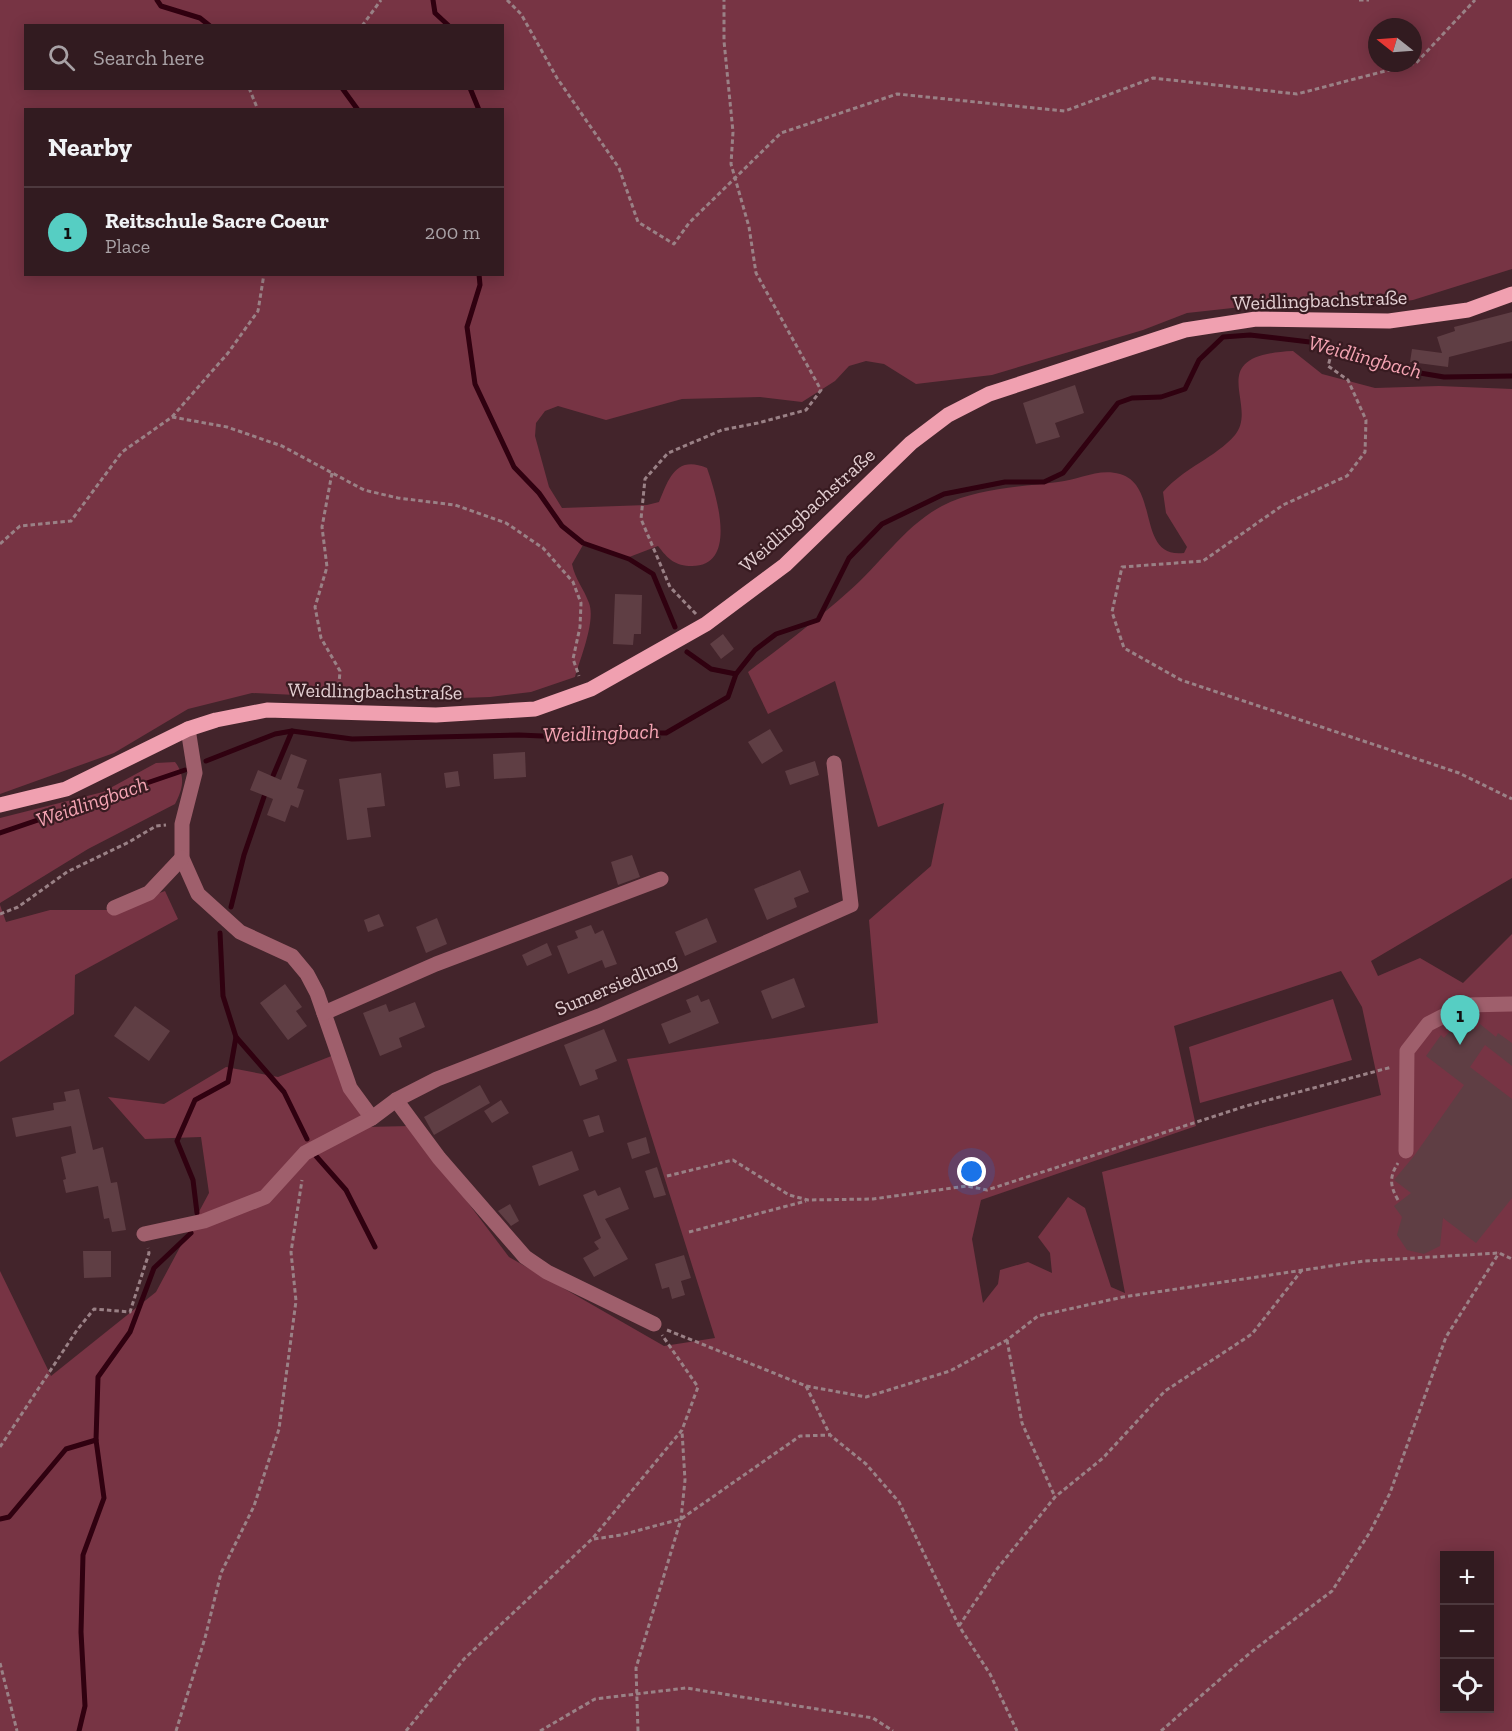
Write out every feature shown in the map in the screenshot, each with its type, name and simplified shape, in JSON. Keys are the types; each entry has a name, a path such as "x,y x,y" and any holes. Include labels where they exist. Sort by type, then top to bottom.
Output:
{"main road":[{"name":"Weidlingbachstraße","path":"0,805 66,789 188,729 216,720 267,710 338,714 436,715 535,709 591,689 706,624 785,565 911,443 948,416 989,394 1185,330 1256,319 1389,321 1468,310 1512,294"}],"street":[{"path":"188,729 195,773 182,824 182,858 198,894 240,932 292,956 307,974 324,1013 350,1088 372,1118"},
{"name":"Sumersiedlung","path":"144,1234 204,1221 265,1197 305,1154 372,1118 396,1100 436,1079 599,1016 851,905 834,763"},
{"path":"114,908 149,893 182,858"},
{"path":"324,1013 436,964 661,879"},
{"path":"1406,1151 1407,1051 1428,1024 1465,1005 1512,1004"},
{"path":"396,1100 439,1158 525,1257 547,1272 654,1324"}],"path":[{"path":"363,24 381,0"},
{"path":"507,0 521,14 556,78 619,168 638,222 674,244 689,223 782,133 897,94 1065,111 1153,78 1297,94 1416,63 1475,0"},
{"path":"706,624 670,587 641,519 645,479 668,453 722,430 806,410 821,390 756,273 749,226 731,164 733,132 724,41 724,0"},
{"path":"1359,0 1369,0"},
{"path":"250,90 257,108"},
{"path":"0,544 20,526 70,521 122,452 172,417 228,353 258,311 264,276"},
{"path":"1332,352 1328,366 1348,380 1366,420 1365,452 1347,476 1283,505 1203,561 1122,567 1112,612 1124,648 1181,680 1459,773 1512,799"},
{"path":"172,417 227,427 271,442 375,493 455,505 506,523 543,548 573,582 581,603 580,627 573,659 579,677 591,689"},
{"path":"332,473 322,527 327,567 315,607 321,638 340,670 338,714"},
{"path":"0,914 18,907 67,872 129,842 156,825 182,824"},
{"path":"689,1232 808,1200 873,1198 967,1186 987,1190 1246,1106 1407,1064"},
{"path":"1398,1200 1390,1187 1393,1171 1406,1151"},
{"path":"176,1731 205,1638 221,1574 254,1506 279,1429 296,1301 291,1252 305,1154"},
{"path":"668,1176 734,1160 789,1195 808,1200"},
{"path":"0,1447 76,1330 94,1309 130,1312 149,1253 144,1234"},
{"path":"654,1324 806,1386 866,1397 950,1371 1007,1340 1038,1316 1123,1297 1364,1261 1499,1253 1512,1259"},
{"path":"1161,1731 1251,1652 1332,1591 1370,1532 1390,1493 1446,1337 1499,1253"},
{"path":"959,1626 996,1569 1055,1497 1103,1458 1165,1391 1252,1334 1302,1270"},
{"path":"406,1731 464,1659 592,1539 682,1430 698,1387 654,1324"},
{"path":"1007,1340 1022,1423 1055,1497"},
{"path":"806,1386 830,1435 866,1464 899,1502 959,1626 990,1674 1017,1731"},
{"path":"638,1731 636,1668 681,1519 685,1480 682,1430"},
{"path":"592,1539 621,1535 681,1519 800,1436 830,1435"},
{"path":"0,1663 17,1731"},
{"path":"540,1731 595,1699 686,1688 873,1718 893,1731"}],"shaded area":[{"path":"0,0 1512,0 1512,269 1413,300 1362,307 1269,304 1187,313 1143,330 992,375 916,384 884,364 866,361 849,366 835,381 802,402 760,397 682,399 606,420 558,406 545,411 536,423 535,436 549,487 562,508 647,505 659,502 670,477 675,471 688,464 707,468 719,510 720,542 715,554 707,563 692,566 681,565 672,561 658,546 624,559 583,545 572,564 591,611 587,640 575,677 531,692 490,697 402,700 252,693 188,709 114,753 0,794"},
{"path":"1293,351 1322,374 1375,388 1439,386 1512,389 1512,878 1371,961 1378,976 1420,958 1463,983 1512,934 1512,1731 0,1731 0,1271 51,1376 156,1292 209,1193 201,1137 145,1139 108,1097 164,1104 226,1067 278,1077 334,1055 366,1127 410,1126 509,1257 664,1346 715,1338 627,1059 878,1023 869,920 931,866 944,803 878,827 835,681 768,714 748,672 799,633 860,581 904,535 928,514 969,495 1066,481 1096,473 1120,474 1132,481 1140,492 1153,534 1159,545 1169,552 1184,553 1187,547 1166,513 1163,492 1235,435 1241,423 1242,409 1238,383 1240,371 1248,361 1265,354","holes":["1341,971 1362,1007 1381,1095 1102,1172 1125,1293 1111,1287 1085,1208 1068,1197 1038,1237 1050,1253 1052,1273 1028,1262 1000,1270 998,1284 983,1303 972,1239 981,1200 1196,1126 1174,1026"]},
{"path":"175,762 181,772 182,783 175,804 88,849 0,903 0,818 103,792 156,763"},
{"path":"165,891 178,919 75,975 74,1014 0,1062 0,905 6,922 50,910 111,910"},
{"path":"1333,999 1352,1060 1200,1103 1189,1047"}],"building":[{"path":"1512,312 1512,341 1449,357 1448,367 1410,362 1412,349 1442,353 1437,337 1455,331 1454,327"},
{"path":"1075,385 1084,413 1055,423 1060,437 1036,444 1023,403"},
{"path":"615,594 642,595 641,634 634,634 633,645 613,644"},
{"path":"723,634 734,649 721,659 710,644"},
{"path":"770,729 783,751 762,764 748,742"},
{"path":"525,752 526,777 494,779 493,754"},
{"path":"291,754 307,760 297,788 304,790 298,808 291,805 285,822 267,815 273,799 250,790 258,770 281,780"},
{"path":"815,761 819,775 790,785 785,771"},
{"path":"458,771 460,786 446,788 444,773"},
{"path":"381,773 385,806 367,808 371,837 347,840 339,779"},
{"path":"632,855 640,877 618,885 611,862"},
{"path":"800,870 809,892 794,898 797,907 767,920 754,889"},
{"path":"379,914 384,926 368,932 364,920"},
{"path":"437,918 447,944 426,953 416,927"},
{"path":"707,918 717,942 685,956 675,932"},
{"path":"591,925 595,934 603,930 617,964 605,968 602,960 568,974 557,946 578,938 575,931"},
{"path":"547,943 552,955 527,966 522,955"},
{"path":"794,978 805,1007 772,1019 761,991"},
{"path":"285,984 302,1007 296,1011 307,1026 288,1040 260,1003"},
{"path":"698,995 701,1002 709,999 719,1023 669,1044 661,1024 691,1012 686,1000"},
{"path":"415,1002 425,1027 399,1038 402,1047 380,1056 363,1013 386,1004 389,1012"},
{"path":"135,1006 170,1031 149,1061 114,1036"},
{"path":"1461,1018 1477,1029 1480,1024 1496,1037 1498,1033 1512,1043 1512,1066 1485,1045 1470,1067 1512,1099 1512,1198 1476,1243 1443,1218 1440,1246 1424,1254 1407,1250 1397,1235 1402,1217 1394,1206 1411,1193 1394,1180 1414,1156 1464,1085 1426,1056 1441,1035 1444,1038"},
{"path":"604,1029 617,1061 595,1070 598,1079 580,1086 564,1045"},
{"path":"480,1085 490,1103 434,1135 424,1117"},
{"path":"79,1089 93,1150 103,1147 111,1183 117,1182 126,1230 112,1232 109,1218 104,1219 98,1186 66,1193 63,1180 66,1179 61,1157 76,1153 71,1126 16,1137 12,1118 54,1110 53,1103 66,1101 64,1092"},
{"path":"501,1100 509,1113 492,1123 484,1111"},
{"path":"599,1115 604,1132 589,1137 583,1120"},
{"path":"646,1137 650,1153 632,1159 627,1143"},
{"path":"572,1151 579,1170 539,1186 532,1166"},
{"path":"657,1167 666,1195 654,1198 645,1171"},
{"path":"620,1187 629,1209 605,1219 628,1259 594,1277 583,1258 599,1249 594,1242 601,1238 583,1195 595,1190 598,1196"},
{"path":"510,1204 519,1221 511,1226 498,1211"},
{"path":"83,1251 111,1251 111,1277 84,1278"},
{"path":"684,1255 691,1278 681,1281 685,1295 672,1299 669,1287 662,1289 655,1264"}],"waterway":[{"path":"157,0 161,6 200,18 208,24"},
{"path":"433,0 435,13 447,24"},
{"path":"343,90 357,108"},
{"path":"471,90 478,108"},
{"path":"479,276 480,285 467,327 475,384 514,467 539,493 562,526 583,543 629,559 653,574 675,627"},
{"name":"Weidlingbach","path":"206,761 275,734 292,731 352,739 519,735 588,738 614,733 666,733 728,697 736,674 755,650 776,634 818,620 849,558 882,524 944,494 1005,482 1044,482 1063,473 1118,403 1132,398 1161,397 1185,389 1199,360 1223,337 1250,335 1318,343 1396,369 1444,377 1512,376"},
{"path":"687,652 711,669 736,674"},
{"path":"270,783 292,731"},
{"name":"Weidlingbach","path":"0,833 185,770"},
{"path":"231,907 244,855 266,791"},
{"path":"197,1213 193,1180 177,1141 195,1100 228,1082 236,1037 223,996 220,933"},
{"path":"236,1037 284,1092 307,1139"},
{"path":"316,1156 346,1190 375,1247"},
{"path":"79,1731 85,1706 81,1632 83,1555 104,1498 96,1440 98,1377 130,1332 154,1268 191,1233"},
{"path":"0,1519 9,1517 66,1449 96,1440"}],"place":[{"name":"Reitschule Sacre Coeur","path":"1460,1045"}]}
